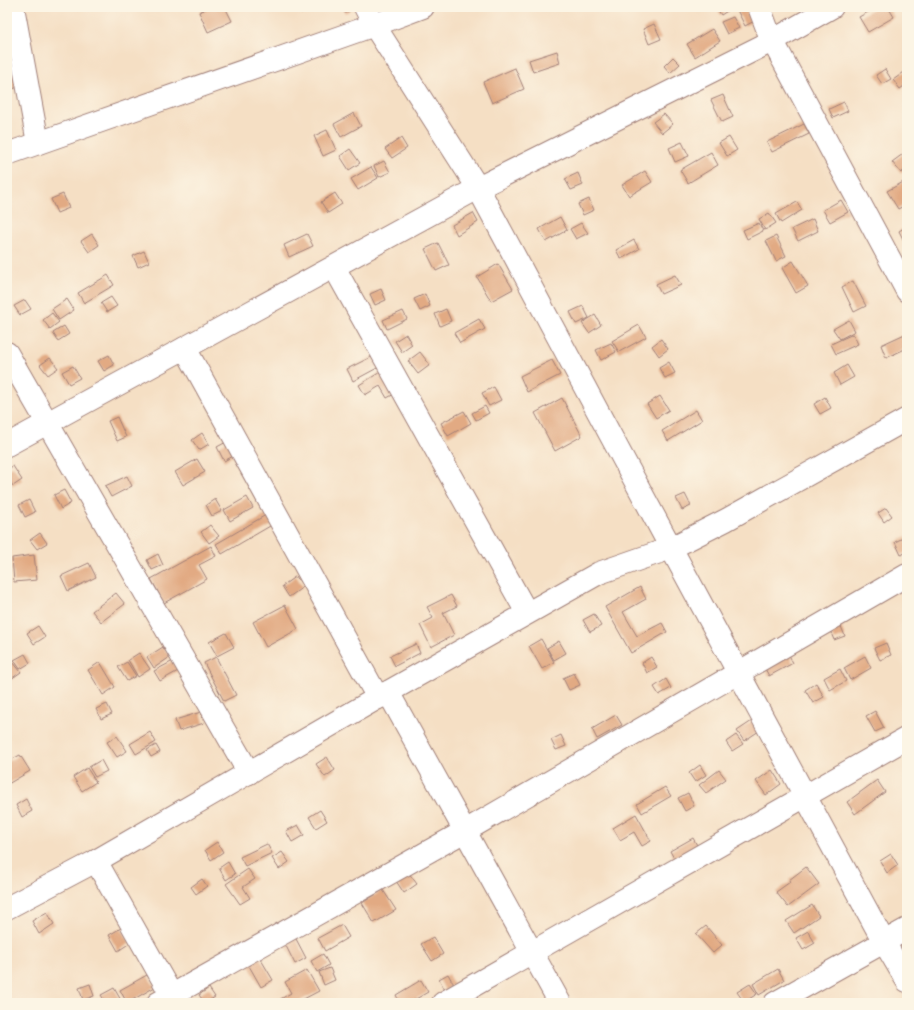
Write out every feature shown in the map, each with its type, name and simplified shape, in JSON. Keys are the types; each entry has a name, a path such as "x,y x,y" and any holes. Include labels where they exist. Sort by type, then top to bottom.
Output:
{"street":[{"path":"13,7 38,143"},
{"path":"7,154 370,16 423,7"},
{"path":"759,7 772,41 907,291"},
{"path":"7,445 478,188 772,41 832,7"},
{"path":"370,16 478,188 805,796 884,942 907,981"},
{"path":"334,267 527,613"},
{"path":"185,348 383,695 465,831 560,1003"},
{"path":"7,353 249,773"},
{"path":"7,908 96,861 383,695 599,573 671,548 726,520 907,419"},
{"path":"96,861 168,1000 465,831 907,575"},
{"path":"443,1003 907,738"},
{"path":"775,1003 907,929"}],"building":[{"path":"210,7 225,7 232,21 208,32 199,12"},
{"path":"298,7 313,7 301,13"},
{"path":"342,7 355,7 355,8 345,13"},
{"path":"716,7 732,7 732,8 721,15"},
{"path":"750,7 756,20 745,26 736,8"},
{"path":"877,7 888,7 894,17 868,32 859,17"},
{"path":"733,17 739,28 727,34 721,22"},
{"path":"654,24 661,39 649,44 643,29"},
{"path":"712,29 720,41 695,57 687,44"},
{"path":"557,51 560,63 533,72 529,60"},
{"path":"7,54 18,87 7,91"},
{"path":"673,57 680,64 670,73 664,66"},
{"path":"515,68 524,89 492,103 483,82"},
{"path":"885,69 891,79 882,84 876,75"},
{"path":"907,70 907,84 900,89 893,80"},
{"path":"723,95 733,117 722,122 711,100"},
{"path":"844,102 848,111 833,118 829,109"},
{"path":"354,113 361,126 341,137 334,124"},
{"path":"664,114 673,124 662,133 653,122"},
{"path":"804,124 809,134 772,152 767,142"},
{"path":"327,130 336,150 323,156 314,136"},
{"path":"729,137 737,150 727,156 719,143"},
{"path":"401,138 407,148 392,158 385,149"},
{"path":"682,142 689,156 675,162 669,148"},
{"path":"350,149 360,163 349,170 340,156"},
{"path":"907,151 907,168 901,173 892,162"},
{"path":"711,152 718,165 688,183 680,170"},
{"path":"384,161 390,172 379,177 374,166"},
{"path":"371,167 378,178 358,190 351,179"},
{"path":"645,171 652,182 629,196 622,185"},
{"path":"578,173 583,185 571,190 565,179"},
{"path":"907,180 907,204 898,209 887,191"},
{"path":"335,193 342,204 328,213 321,202"},
{"path":"63,194 69,208 57,213 51,199"},
{"path":"589,199 594,210 583,215 578,204"},
{"path":"841,200 848,212 830,222 823,210"},
{"path":"797,202 802,210 781,223 776,214"},
{"path":"473,213 478,222 457,235 452,225"},
{"path":"769,213 776,223 765,230 759,219"},
{"path":"560,217 567,230 546,242 539,229"},
{"path":"813,219 818,231 798,241 792,229"},
{"path":"581,223 588,233 576,239 570,229"},
{"path":"759,223 763,231 747,239 743,230"},
{"path":"907,226 907,239 904,241 899,231"},
{"path":"92,234 99,245 89,252 81,241"},
{"path":"307,234 313,246 289,257 284,245"},
{"path":"776,236 786,256 776,261 766,241"},
{"path":"634,240 639,249 621,259 616,250"},
{"path":"438,243 449,265 436,271 425,249"},
{"path":"144,251 149,262 138,267 133,256"},
{"path":"793,261 808,286 796,293 782,268"},
{"path":"498,264 513,289 491,301 477,277"},
{"path":"108,275 114,285 84,303 78,293"},
{"path":"675,275 681,285 661,294 656,284"},
{"path":"853,281 866,306 854,312 842,287"},
{"path":"381,289 386,300 375,305 370,294"},
{"path":"425,294 430,306 420,311 414,299"},
{"path":"111,297 117,306 107,312 101,303"},
{"path":"67,299 74,310 59,320 52,309"},
{"path":"25,300 31,309 20,315 14,306"},
{"path":"583,306 589,318 576,324 570,312"},
{"path":"446,309 451,321 440,326 435,314"},
{"path":"403,311 407,319 387,329 383,320"},
{"path":"52,313 59,322 50,329 43,320"},
{"path":"595,315 601,325 589,333 582,323"},
{"path":"479,319 485,329 460,343 454,333"},
{"path":"849,320 855,331 840,339 833,329"},
{"path":"639,325 646,337 619,352 612,341"},
{"path":"64,326 69,334 58,341 53,333"},
{"path":"907,333 907,348 886,358 881,345"},
{"path":"406,334 412,345 402,352 395,341"},
{"path":"853,334 858,344 836,354 831,344"},
{"path":"661,339 668,349 659,356 652,346"},
{"path":"611,343 616,352 601,360 596,350"},
{"path":"420,352 430,365 418,374 408,361"},
{"path":"109,355 114,365 104,371 98,361"},
{"path":"373,356 379,367 353,381 347,369"},
{"path":"50,358 58,368 48,375 40,365"},
{"path":"552,360 560,375 527,392 520,376"},
{"path":"669,362 675,373 665,378 659,368"},
{"path":"847,365 854,377 840,385 834,373"},
{"path":"73,366 80,378 69,384 62,372"},
{"path":"382,371 396,393 387,398 380,386 365,395 359,385"},
{"path":"494,387 501,400 489,406 482,393"},
{"path":"660,396 669,410 656,418 647,404"},
{"path":"825,397 831,408 820,414 814,404"},
{"path":"562,398 582,436 555,451 535,413"},
{"path":"485,406 489,413 476,420 472,413"},
{"path":"696,410 702,420 668,441 662,431"},
{"path":"464,411 471,423 448,436 441,423"},
{"path":"117,417 126,437 117,441 108,421"},
{"path":"202,433 209,444 199,450 192,440"},
{"path":"230,440 237,454 224,461 217,447"},
{"path":"197,459 205,472 183,485 175,472"},
{"path":"13,466 22,480 13,486 7,477 7,469"},
{"path":"127,476 132,486 111,497 105,486"},
{"path":"64,490 71,503 61,509 54,495"},
{"path":"685,494 691,506 682,510 676,498"},
{"path":"247,497 253,508 230,521 224,510"},
{"path":"215,499 222,511 212,516 206,505"},
{"path":"29,500 35,512 25,517 19,505"},
{"path":"886,508 892,516 884,522 878,513"},
{"path":"271,512 277,522 222,554 216,544"},
{"path":"210,525 219,536 209,543 201,532"},
{"path":"40,533 47,543 37,549 30,540"},
{"path":"907,536 907,552 901,555 895,542"},
{"path":"211,546 216,556 199,565 207,579 164,603 151,579"},
{"path":"158,554 163,565 152,570 147,560"},
{"path":"34,555 37,580 14,582 12,558"},
{"path":"8,557 10,568 7,569 7,558"},
{"path":"89,563 96,577 68,591 61,576"},
{"path":"296,576 303,587 289,597 282,586"},
{"path":"640,587 646,599 623,612 637,636 662,623 667,632 631,653 605,607"},
{"path":"116,593 125,604 101,622 92,611"},
{"path":"451,595 457,606 443,613 454,635 431,647 420,625 433,618 427,607"},
{"path":"285,605 298,629 266,647 253,622"},
{"path":"594,614 601,626 590,632 583,620"},
{"path":"840,624 845,636 834,640 829,628"},
{"path":"38,626 45,637 34,644 27,633"},
{"path":"226,633 234,647 217,656 209,642"},
{"path":"541,639 554,662 542,669 529,646"},
{"path":"559,641 566,653 554,660 547,648"},
{"path":"886,643 891,655 880,660 874,648"},
{"path":"416,644 420,653 395,666 390,656"},
{"path":"163,647 170,657 154,668 147,657"},
{"path":"787,651 793,663 769,676 763,665"},
{"path":"139,653 150,669 138,677 128,660"},
{"path":"25,654 30,663 20,669 14,660"},
{"path":"865,656 871,668 850,680 844,668"},
{"path":"216,657 236,695 224,701 204,663"},
{"path":"651,657 657,667 647,673 642,663"},
{"path":"173,661 178,671 160,681 154,671"},
{"path":"13,662 21,672 11,679 7,674 7,667"},
{"path":"100,662 115,687 103,695 88,670"},
{"path":"127,662 136,676 127,681 118,667"},
{"path":"840,669 846,681 830,690 824,678"},
{"path":"574,673 580,685 569,690 563,678"},
{"path":"666,679 671,688 659,695 654,687"},
{"path":"816,683 824,697 813,703 805,690"},
{"path":"107,704 112,714 101,719 96,709"},
{"path":"875,711 884,728 875,732 866,716"},
{"path":"201,712 204,723 179,731 175,720"},
{"path":"616,715 622,725 597,739 592,729"},
{"path":"752,721 759,731 744,741 737,731"},
{"path":"150,732 156,742 136,754 130,744"},
{"path":"561,735 566,746 556,750 551,740"},
{"path":"736,735 743,744 732,751 726,742"},
{"path":"117,736 127,751 117,757 107,742"},
{"path":"156,745 160,752 151,757 147,750"},
{"path":"20,755 30,771 8,784 7,762"},
{"path":"327,757 335,770 325,777 316,764"},
{"path":"101,760 107,771 95,777 89,767"},
{"path":"700,765 706,775 695,782 689,773"},
{"path":"87,768 96,782 82,791 73,777"},
{"path":"719,770 726,779 706,793 699,785"},
{"path":"772,770 781,784 766,795 756,781"},
{"path":"877,780 885,792 855,814 847,802"},
{"path":"665,787 671,796 642,813 637,804"},
{"path":"688,793 694,806 685,811 678,798"},
{"path":"26,799 32,811 22,817 16,805"},
{"path":"320,810 327,821 316,828 309,817"},
{"path":"636,814 651,841 642,846 634,832 620,840 613,828"},
{"path":"298,825 304,835 292,842 286,831"},
{"path":"693,838 699,849 676,862 670,851"},
{"path":"217,842 223,852 211,860 205,850"},
{"path":"267,844 272,853 245,866 240,857"},
{"path":"282,852 289,862 279,869 272,858"},
{"path":"891,854 898,865 887,873 880,861"},
{"path":"228,862 235,874 226,880 219,868"},
{"path":"806,867 819,884 788,907 776,892 790,882 789,880"},
{"path":"248,869 255,879 243,887 250,898 240,904 226,884"},
{"path":"408,872 417,884 404,893 396,881"},
{"path":"202,879 207,886 196,894 191,887"},
{"path":"383,890 396,910 374,923 362,903"},
{"path":"812,905 819,916 794,933 786,921"},
{"path":"47,912 54,924 39,934 32,921"},
{"path":"342,925 349,937 325,951 318,938"},
{"path":"706,926 722,945 713,953 696,934"},
{"path":"121,928 130,943 118,951 109,935"},
{"path":"808,931 815,943 803,950 796,938"},
{"path":"295,937 306,958 295,964 284,942"},
{"path":"433,937 443,954 432,961 421,944"},
{"path":"323,954 329,965 317,972 311,961"},
{"path":"260,958 273,980 261,987 248,964"},
{"path":"330,968 335,980 324,985 319,972"},
{"path":"778,969 784,980 759,995 753,984"},
{"path":"307,970 319,991 296,1003 278,1003 277,1001 291,993 285,982"},
{"path":"448,974 454,985 445,990 439,979"},
{"path":"147,975 155,987 127,1003 120,990"},
{"path":"421,980 428,992 409,1003 400,1003 396,995"},
{"path":"90,984 94,996 83,1000 79,988"},
{"path":"750,984 757,994 744,1002 737,992"},
{"path":"114,988 122,1002 106,1003 101,995"},
{"path":"209,988 215,997 205,1003 199,995"}]}
